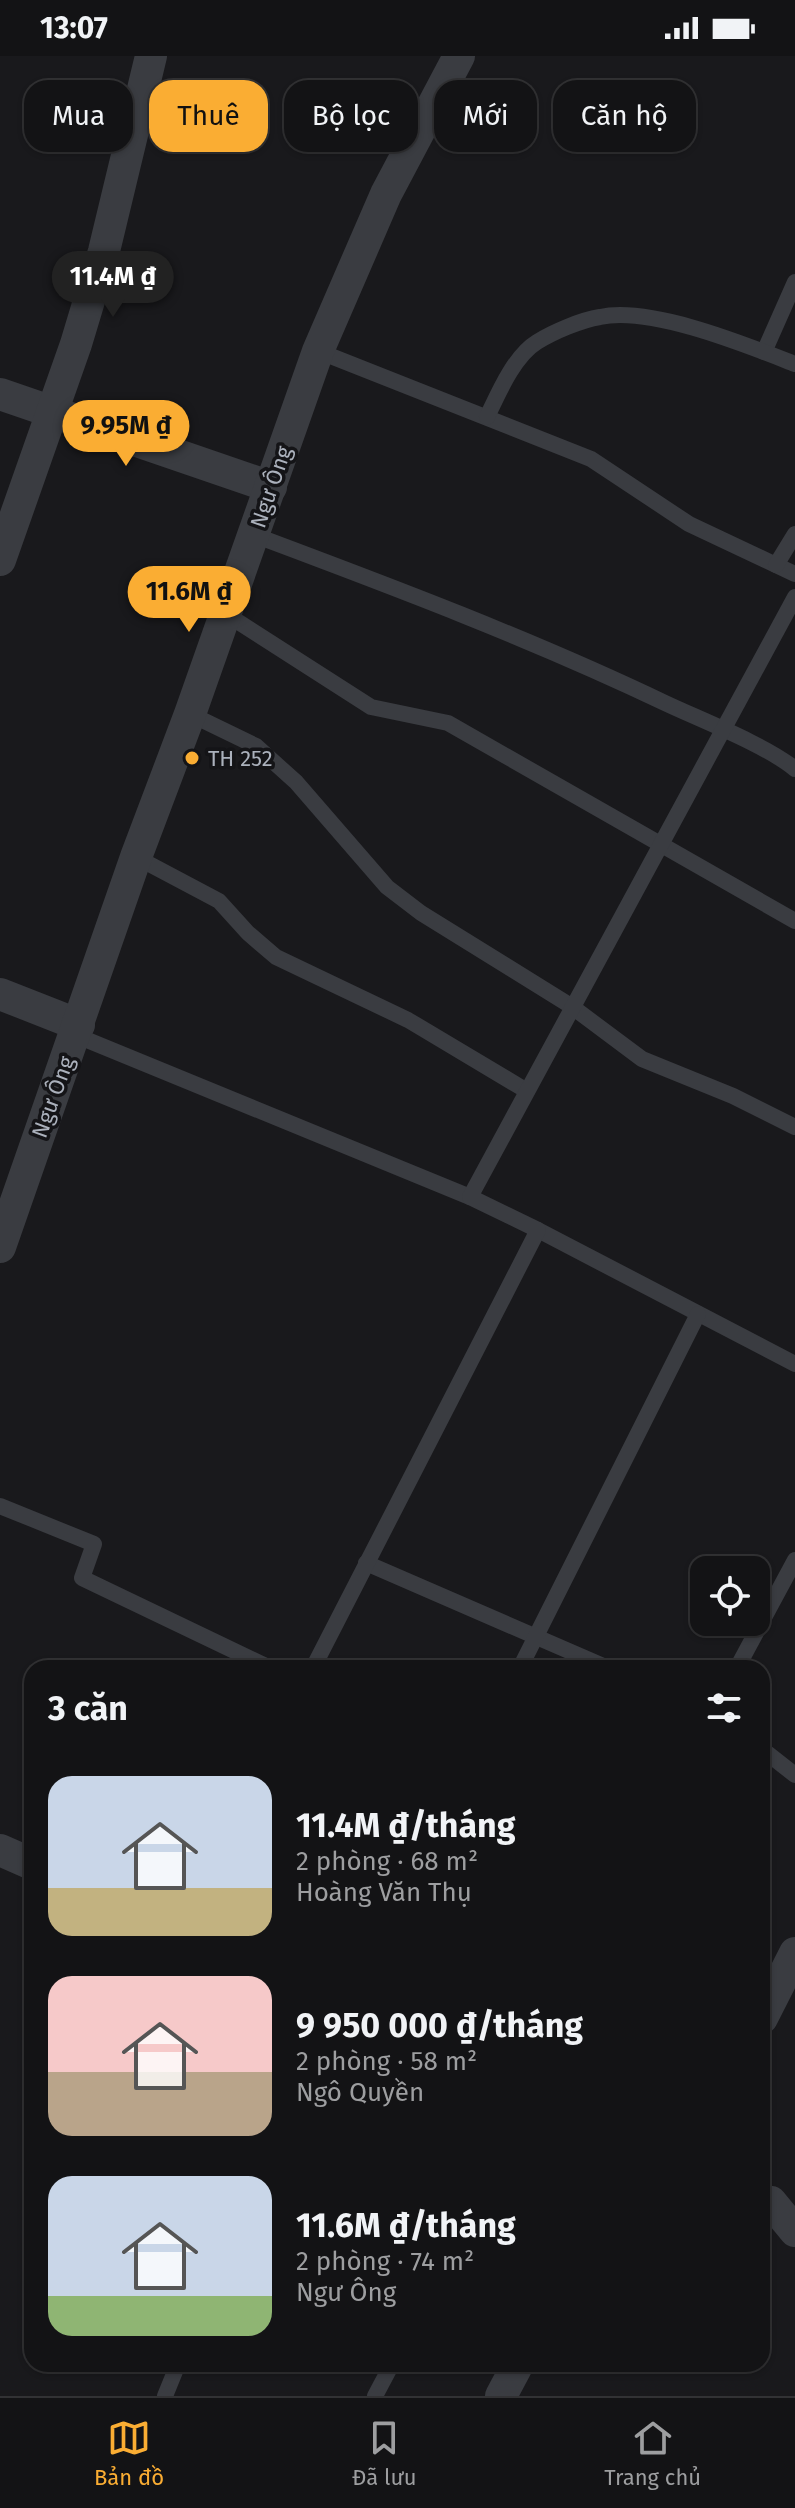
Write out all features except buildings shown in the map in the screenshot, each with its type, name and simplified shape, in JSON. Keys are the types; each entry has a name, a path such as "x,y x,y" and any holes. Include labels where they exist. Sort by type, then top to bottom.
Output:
{"street":[{"path":"0,560 104,251 151,56"},
{"name":"Ngư Ông","path":"0,1247 318,351 386,194 459,56"},
{"path":"0,394 271,487"},
{"path":"0,994 77,1030"},
{"path":"0,1850 24,1860"},
{"path":"770,2002 795,1953"},
{"path":"776,2202 795,2231"},
{"path":"501,2396 514,2372"}],"lane":[{"path":"764,352 795,282"},
{"path":"487,417 505,379 536,342 599,317 622,315 680,324 795,364"},
{"path":"318,351 591,459 689,524 795,574"},
{"path":"776,565 795,534"},
{"path":"254,535 466,614 722,730 795,769"},
{"path":"470,1197 795,597"},
{"path":"226,614 371,707 448,723 795,921"},
{"path":"190,714 256,746 296,782 387,887 476,949 571,1006 642,1059 733,1096 795,1127"},
{"path":"136,857 219,901 248,933 276,957 408,1020 527,1091"},
{"path":"77,1030 470,1197 795,1364"},
{"path":"317,1660 538,1230"},
{"path":"524,1660 698,1314"},
{"path":"0,1506 94,1544 82,1578 253,1660"},
{"path":"741,1660 795,1560"},
{"path":"366,1563 589,1660"},
{"path":"770,1755 795,1775"},
{"path":"165,2396 175,2372"},
{"path":"375,2396 388,2372"}],"place":[{"name":"TH 252","path":"192,758"}]}
